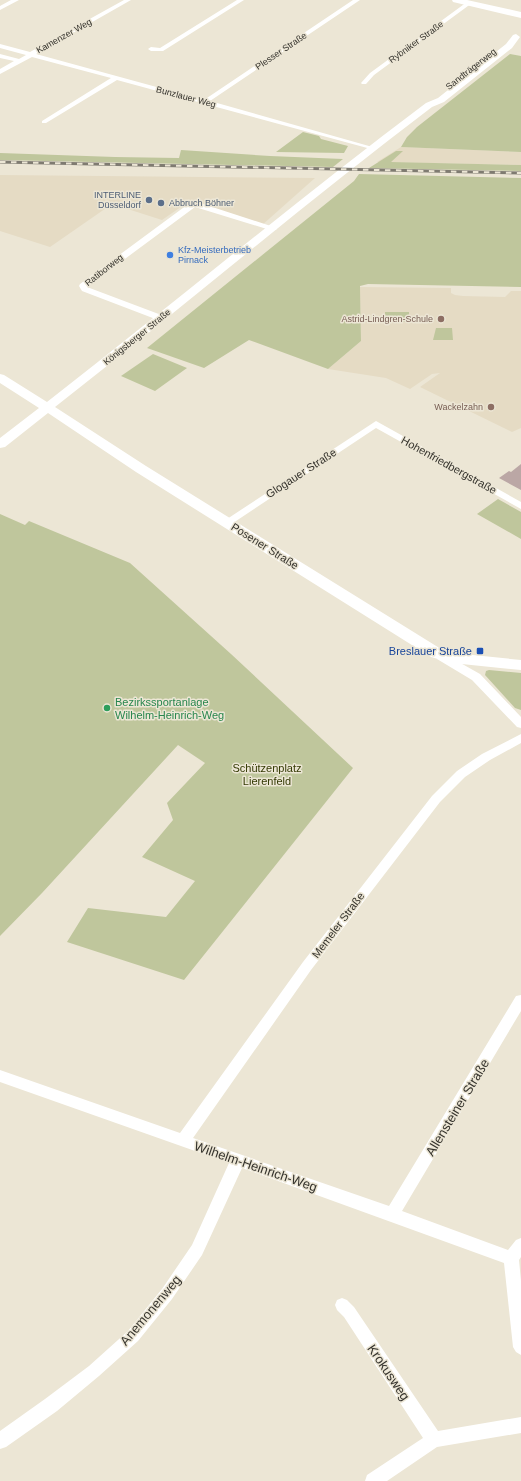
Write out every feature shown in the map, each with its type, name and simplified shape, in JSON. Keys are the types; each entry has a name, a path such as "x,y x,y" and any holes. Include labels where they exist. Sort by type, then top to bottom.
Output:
{"main road":[{"path":"456,0 521,15"},
{"name":"Sandträgerweg","path":"354,163 429,105 447,95 509,46 518,35"},
{"name":"Königsberger Straße","path":"0,444 161,318 354,163"},
{"name":"Posener Straße","path":"0,378 227,523 436,653"},
{"path":"436,653 452,658 521,665"}],"street":[{"path":"0,8 16,0"},
{"name":"Kamenzer Weg","path":"0,72 128,0"},
{"path":"151,49 162,50 241,0"},
{"name":"Plesser Straße","path":"205,102 357,0"},
{"name":"Rybniker Straße","path":"364,84 372,74 469,3"},
{"name":"Bunzlauer Weg","path":"0,46 373,148"},
{"path":"0,56 20,61"},
{"path":"44,122 116,78"},
{"name":"Ratiborweg","path":"161,318 85,289 83,286 194,204 274,228"},
{"name":"Glogauer Straße","path":"227,523 376,424"},
{"name":"Hohenfriedbergstraße","path":"376,424 521,506"},
{"name":"Posener Straße","path":"436,653 476,677 521,724"},
{"name":"Memeler Straße","path":"183,1141 307,966 436,799 461,774 486,756 521,738"},
{"name":"Allensteiner Straße","path":"392,1214 521,1000"},
{"name":"Wilhelm-Heinrich-Weg","path":"0,1076 392,1214 511,1258"},
{"name":"Anemonenweg","path":"0,1441 58,1400 94,1371 133,1336 167,1294 197,1250 238,1160"},
{"path":"521,1245 511,1258 521,1347"},
{"name":"Krokusweg","path":"342,1305 349,1312 434,1440"},
{"path":"373,1481 434,1440 521,1425"}],"shaded area":[{"path":"401,147 521,152 521,165 377,162"},
{"path":"0,175 315,178 261,226 188,202 162,220 112,204 50,247 0,231"},
{"name":"Astrid-Lindgren-Schule","path":"360,287 451,288 451,293 463,296 505,297 511,291 521,291 521,428 512,432 420,387 440,373 432,374 410,389 386,378 328,369 361,341"}],"green space":[{"path":"510,54 521,56 521,152 401,147 407,137 417,127"},
{"path":"303,132 319,136 321,139 348,146 344,153 276,152"},
{"path":"181,150 343,159 333,167 0,160 0,153 179,158"},
{"path":"396,151 403,151 391,162 521,165 521,171 369,168"},
{"path":"359,174 521,178 521,287 368,284 360,286 361,341 328,369 249,340 204,368 147,348 354,181"},
{"path":"385,312 409,312 409,322 385,322"},
{"path":"436,328 452,328 453,340 433,340"},
{"path":"153,354 187,368 155,391 121,376"},
{"path":"498,499 521,512 521,539 477,514"},
{"name":"Bezirkssportanlage Wilhelm-Heinrich-Weg","path":"0,514 25,525 29,521 130,563 231,654 353,768 184,980 67,942 88,908 166,917 195,881 142,857 173,820 167,803 205,763 178,745 42,893 0,936"},
{"path":"486,671 521,673 521,710 515,708 485,675"}],"building":[{"path":"521,464 521,490 499,478 509,471 511,472"}],"railway":[{"path":"0,162 521,173"}],"place":[{"name":"INTERLINE Düsseldorf","path":"149,200"},
{"name":"Abbruch Böhner","path":"161,203"},
{"name":"Kfz-Meisterbetrieb Pirnack","path":"170,255"},
{"name":"Astrid-Lindgren-Schule","path":"441,319"},
{"name":"Wackelzahn","path":"491,407"},
{"name":"Breslauer Straße","path":"480,651"},
{"name":"Bezirkssportanlage Wilhelm-Heinrich-Weg","path":"107,708"}],"park label":[{"name":"Schützenplatz Lierenfeld","path":"267,774"}]}
